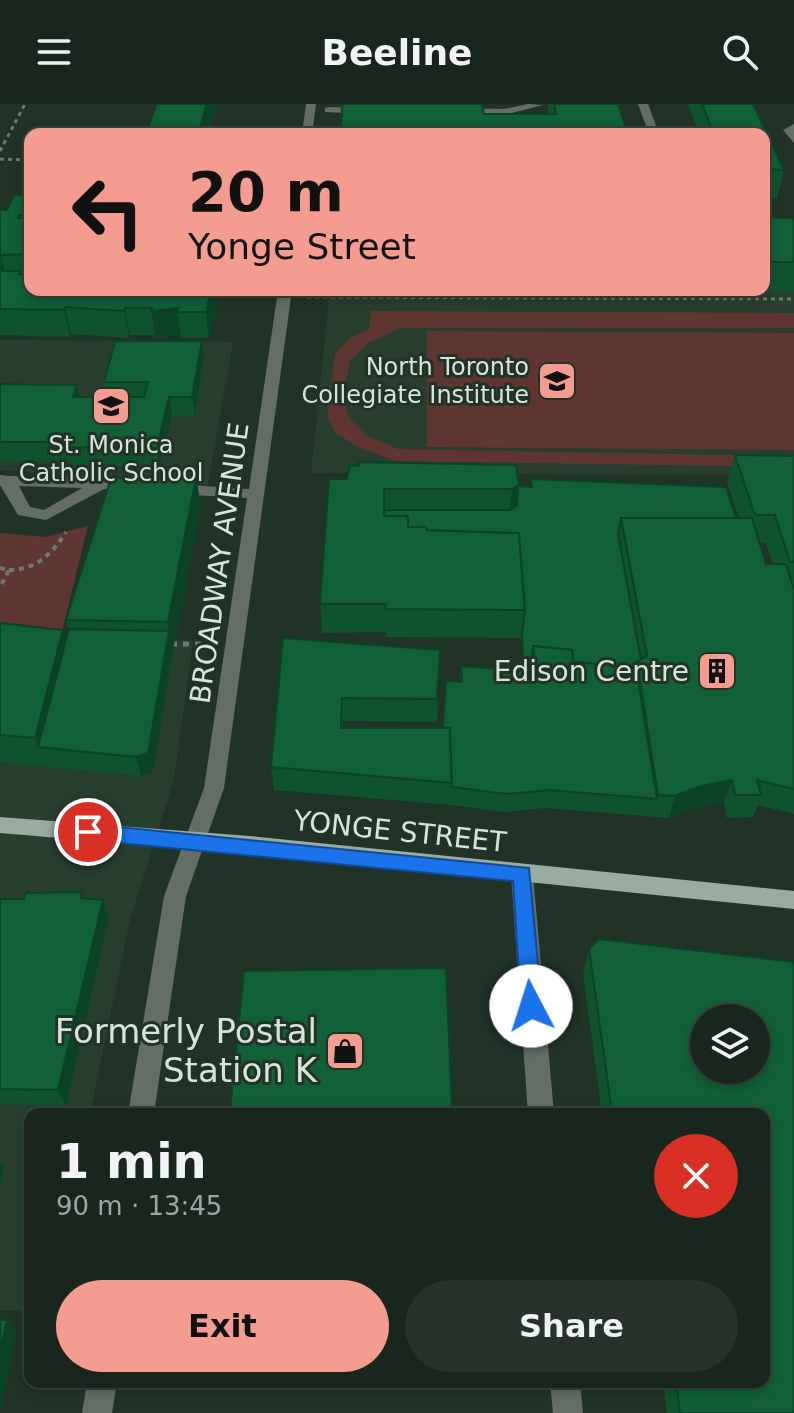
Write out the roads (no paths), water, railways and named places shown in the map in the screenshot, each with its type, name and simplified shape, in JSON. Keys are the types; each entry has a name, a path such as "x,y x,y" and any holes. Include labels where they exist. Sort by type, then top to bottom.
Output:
{"main road":[{"name":"YONGE STREET","path":"0,825 794,900"}],"street":[{"path":"308,128 311,104"},
{"path":"643,104 652,128"},
{"path":"443,108 538,105"},
{"path":"443,108 506,116 538,105"},
{"path":"538,105 538,123"},
{"path":"332,107 379,108"},
{"path":"794,127 788,130 794,140"},
{"name":"BROADWAY AVENUE","path":"142,1108 175,896 214,788 284,296"},
{"path":"4,480 24,511 46,515 101,484"},
{"path":"4,480 255,494"},
{"path":"522,874 540,1108"},
{"path":"97,1413 101,1388"},
{"path":"566,1388 568,1413"}],"place":[{"name":"North Toronto Collegiate Institute","path":"557,381"},
{"name":"St. Monica Catholic School","path":"111,406"},
{"name":"Edison Centre","path":"717,671"},
{"name":"Formerly Postal Station K","path":"345,1051"}]}
